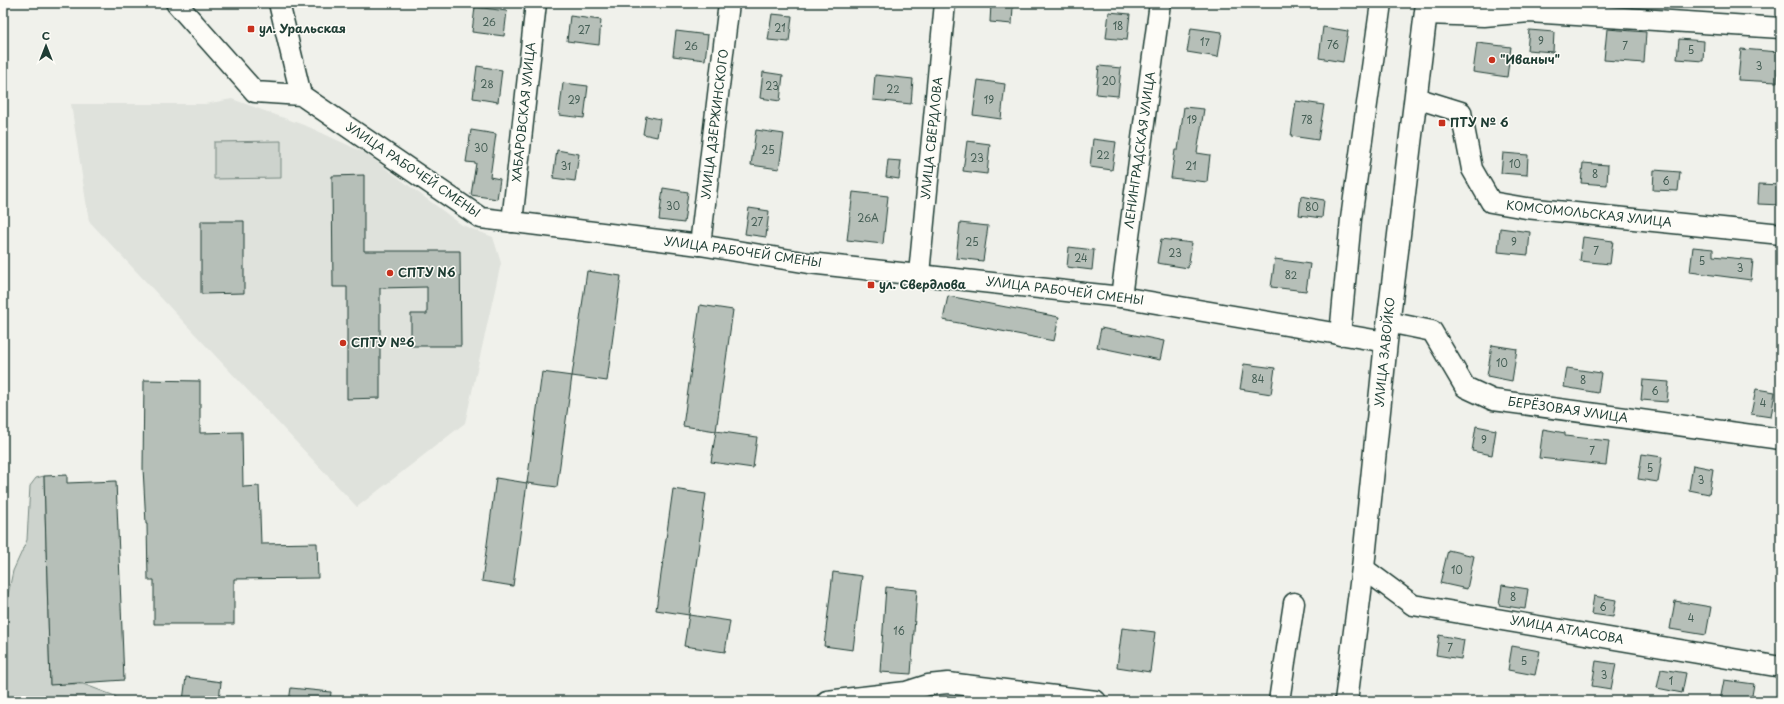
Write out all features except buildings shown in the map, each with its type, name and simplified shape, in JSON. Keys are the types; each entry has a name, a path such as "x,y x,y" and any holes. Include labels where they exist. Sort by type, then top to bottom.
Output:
{"main road":[{"name":"УЛИЦА ЗАВОЙКО","path":"1346,701 1363,568 1387,332 1427,8"}],"street":[{"path":"176,3 255,92 301,95 279,3"},
{"name":"ХАБАРОВСКАЯ УЛИЦА","path":"512,222 536,3"},
{"name":"УЛИЦА ДЗЕРЖИНСКОГО","path":"700,245 729,3"},
{"name":"УЛИЦА СВЕРДЛОВА","path":"919,274 946,3"},
{"name":"ЛЕНИНГРАДСКАЯ УЛИЦА","path":"1121,297 1160,3"},
{"path":"1340,335 1351,219 1381,3"},
{"path":"1427,8 1484,16 1529,12 1781,28"},
{"name":"УЛИЦА РАБОЧЕЙ СМЕНЫ","path":"301,95 481,218 700,245 809,263 1121,297 1340,335 1387,332"},
{"name":"КОМСОМОЛЬСКАЯ УЛИЦА","path":"1416,98 1461,112 1472,169 1491,202 1526,208 1781,234"},
{"name":"БЕРЁЗОВАЯ УЛИЦА","path":"1387,332 1432,331 1465,387 1494,400 1781,439"},
{"name":"УЛИЦА АТЛАСОВА","path":"1363,568 1413,604 1781,667"},
{"path":"1279,701 1294,603"},
{"path":"828,701 906,692 928,685 948,683 1096,701"}],"shaded area":[{"name":"СПТУ №6","path":"232,99 309,127 365,153 462,225 493,237 501,263 465,423 357,507 89,221 71,104 205,104"},
{"path":"281,141 281,178 214,179 214,142"},
{"path":"44,476 50,684 83,684 115,696 121,701 3,701 3,618 13,571 27,540 30,486 36,478"}],"place":[{"name":"ул. Уральская","path":"251,29"},
{"name":"\"Иваныч\"","path":"1492,60"},
{"name":"ПТУ № 6","path":"1442,123"},
{"name":"СПТУ N6","path":"390,273"},
{"name":"ул. Свердлова","path":"871,285"},
{"name":"СПТУ №6","path":"343,343"}]}
